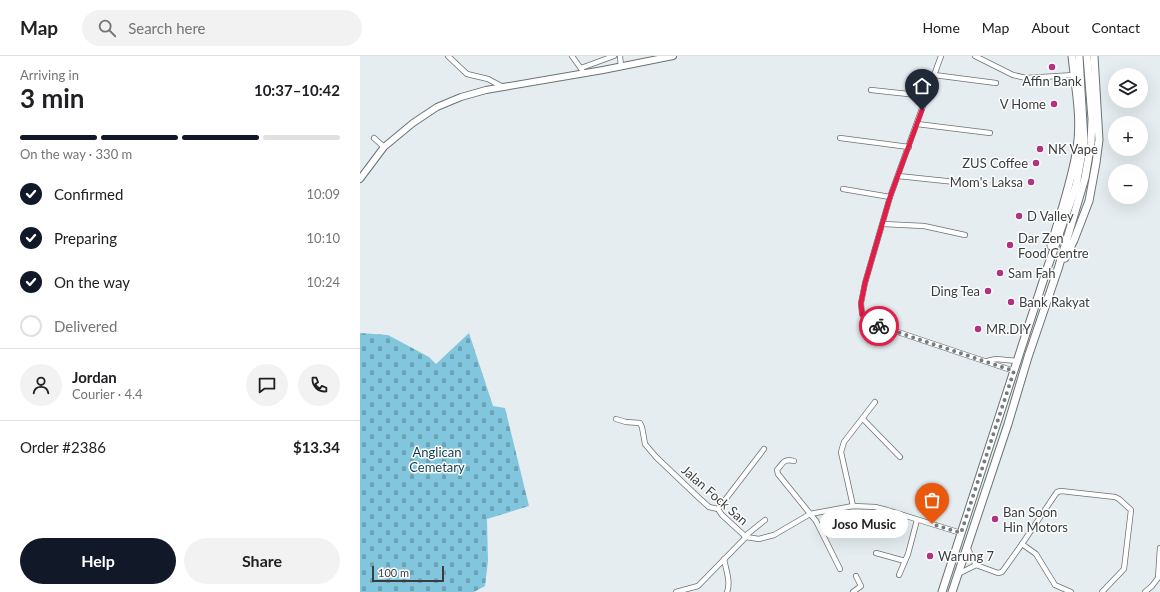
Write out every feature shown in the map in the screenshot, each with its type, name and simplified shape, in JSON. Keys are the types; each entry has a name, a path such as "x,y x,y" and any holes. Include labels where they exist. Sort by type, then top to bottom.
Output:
{"highway":[{"path":"1048,266 1051,247 1069,185 1077,147 1077,96 1072,56"},
{"path":"942,592 1048,266 1076,186 1087,142 1079,56"},
{"path":"952,592 1008,424 1084,184 1087,142 1092,108 1087,56"},
{"path":"1058,269 1069,252 1074,240 1089,201 1094,178 1099,140 1094,56"}],"main road":[{"path":"360,179 384,147 418,119 438,107 461,97 486,90 582,71 621,67 654,58 673,56"}],"street":[{"path":"448,56 467,74 488,79 503,87"},
{"path":"572,56 582,71 614,56"},
{"path":"620,56 621,67"},
{"path":"941,56 890,197 865,283 861,303 862,314 866,320 877,325 1014,371"},
{"path":"975,56 1013,75 1026,78 1074,75"},
{"path":"934,75 996,83"},
{"path":"871,90 927,96"},
{"path":"917,124 990,133"},
{"path":"374,138 384,147"},
{"path":"840,138 908,147"},
{"path":"898,176 965,183"},
{"path":"843,190 890,197"},
{"path":"883,224 924,226 965,235"},
{"path":"987,361 996,359 1017,361"},
{"path":"852,506 841,452 844,442 875,402"},
{"name":"Jalan Fock San","path":"616,419 626,422 640,423 645,444 656,458 710,507 718,509 722,515 746,536 759,539 774,535 810,514 852,506 875,507 961,533"},
{"path":"863,419 900,457"},
{"path":"718,509 764,449"},
{"path":"794,461 787,459 785,460 777,472 816,521 840,569"},
{"path":"966,547 976,565 998,573 1002,572 1057,492 1061,491 1115,497 1132,510 1124,569 1102,592"},
{"path":"676,592 698,586 746,536 765,520"},
{"path":"899,575 905,561 917,520"},
{"path":"1022,544 1036,554 1055,585 1071,592"},
{"path":"1145,592 1158,578 1160,548"},
{"path":"876,553 905,561"},
{"path":"724,559 728,580 727,592"},
{"path":"958,574 976,565"},
{"path":"853,592 861,586 856,576"}],"green space":[{"name":"Anglican Cemetary","path":"360,333 388,335 429,357 436,364 469,333 493,406 505,408 529,506 487,519 488,561 485,586 474,592 360,592"}],"way so far":[{"path":"879,326 1014,371 961,533 932,524"}],"place":[{"name":"Affin Bank","path":"1052,67"},
{"name":"V Home","path":"1054,104"},
{"name":"NK Vape","path":"1040,149"},
{"name":"ZUS Coffee","path":"1036,163"},
{"name":"Mom's Laksa","path":"1031,182"},
{"name":"D Valley","path":"1019,216"},
{"name":"Dar Zen Food Centre","path":"1010,245"},
{"name":"Sam Fah","path":"1000,273"},
{"name":"Ding Tea","path":"988,291"},
{"name":"Bank Rakyat","path":"1011,302"},
{"name":"MR.DIY","path":"978,329"},
{"name":"Ban Soon Hin Motors","path":"995,519"},
{"name":"Joso Music","path":"932,524"},
{"name":"Warung 7","path":"930,556"}],"route":[{"path":"879,326 866,320 862,314 861,303 865,283 890,197 922,110"}]}
